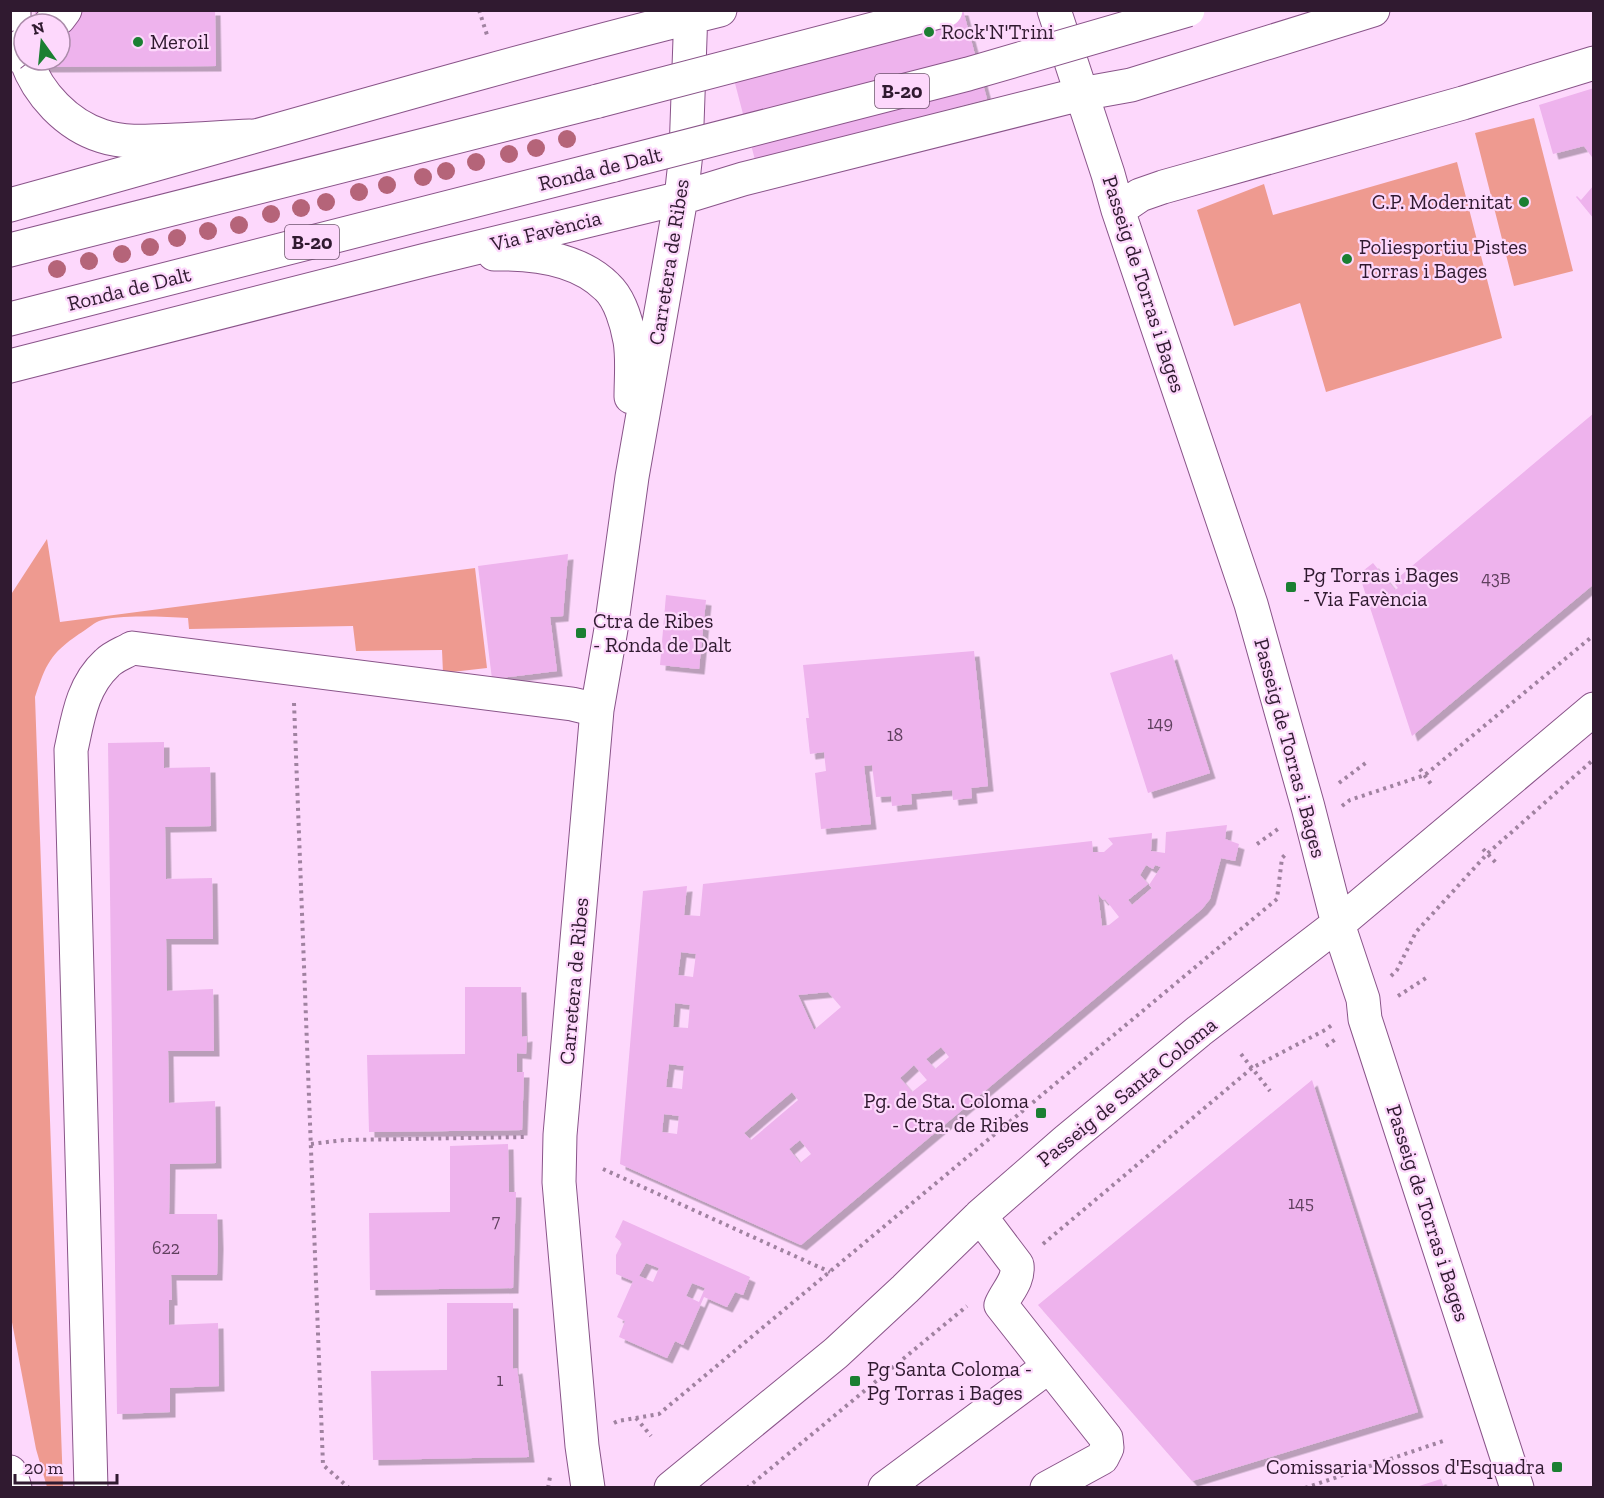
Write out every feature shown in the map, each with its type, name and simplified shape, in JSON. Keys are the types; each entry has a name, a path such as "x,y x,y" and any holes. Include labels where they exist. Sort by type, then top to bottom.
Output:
{"main road":[{"path":"10,250 946,10"},
{"name":"Passeig de Torras i Bages","path":"1054,10 1118,210 1251,604 1338,924 1363,999 1365,1019 1517,1488"},
{"name":"Ronda de Dalt","path":"10,319 968,74 1188,10"},
{"name":"Via Favència","path":"10,366 681,198 743,179 1081,94 1131,85 1373,10"},
{"path":"10,205 87,185 250,136 700,13"},
{"name":"Carretera de Ribes","path":"588,1488 582,1446 559,1182 560,1135 597,710 633,477 681,198 700,13"},
{"path":"1118,210 1140,195 1163,187 1463,103 1593,63"},
{"path":"32,72 47,97 59,110 85,129 102,136 145,141 250,136"},
{"name":"Carretera de Ribes","path":"450,254 537,255 567,263 591,274 609,288 623,314 631,343 633,477"},
{"path":"91,1488 71,750 80,706 92,681 109,661 132,648 572,704 597,710"},
{"name":"Passeig de Santa Coloma","path":"671,1488 836,1353 980,1216 1199,1031 1338,924 1593,709"},
{"path":"980,1216 1017,1266 1016,1280 1001,1305 1106,1438 1107,1448 1102,1458 1047,1488"},
{"path":"885,1488 1048,1367"},
{"path":"10,1472 15,1488"}],"path":[{"path":"479,10 488,39"},
{"path":"1350,800 1425,775 1593,635"},
{"path":"293,698 323,1465 350,1488"},
{"path":"1397,970 1416,932 1485,851 1593,759"},
{"name":"Passeig de Torras i Bages","path":"1339,783 1367,762"},
{"path":"1420,769 1431,784"},
{"name":"Passeig de Torras i Bages","path":"1257,844 1278,828"},
{"path":"1485,851 1497,864"},
{"path":"607,1427 618,1420 659,1414 1276,899 1282,858"},
{"path":"1398,996 1426,978"},
{"path":"1326,1047 1339,1037"},
{"name":"Passeig de Santa Coloma","path":"1240,1054 1270,1091"},
{"path":"310,1144 344,1140 514,1137"},
{"path":"603,1169 830,1272"},
{"path":"636,1418 651,1436"},
{"path":"1305,1488 1446,1440"}],"shaded area":[{"name":"C.P. Modernitat","path":"1534,118 1573,271 1514,286 1475,133"},
{"name":"Poliesportiu Pistes Torras i Bages","path":"1457,162 1502,338 1326,392 1300,303 1234,326 1197,210 1264,184 1273,215"},
{"path":"47,539 60,622 475,568 487,668 443,673 442,650 356,651 353,626 189,629 188,618 142,616 118,617 96,622 61,648 46,668 35,697 63,1487 47,1487 36,1449 11,1317 10,596"}],"building":[{"name":"Meroil","path":"35,10 215,10 216,66 72,67 72,12 35,12"},
{"path":"949,10 963,10 987,99 755,160 731,68"},
{"path":"1594,88 1594,160 1584,146 1553,154 1539,105"},
{"path":"1594,185 1594,219 1576,197 1581,200"},
{"path":"1594,413 1594,584 1412,736 1359,574 1373,563 1395,590 1398,588 1393,582"},
{"path":"568,554 563,616 550,617 557,671 492,679 478,566"},
{"path":"666,595 706,600 699,669 660,665"},
{"path":"974,651 988,786 971,788 972,798 953,800 952,790 911,794 912,804 892,806 891,796 876,797 872,765 864,766 871,824 821,829 815,773 826,771 824,752 810,754 806,718 809,718 803,665"},
{"path":"1172,654 1210,773 1148,793 1110,673"},
{"path":"164,742 164,768 210,767 211,826 165,827 166,879 212,878 213,939 166,939 167,991 213,989 214,1051 168,1051 169,1103 215,1101 216,1163 170,1164 169,1214 217,1214 218,1244 217,1275 171,1275 172,1300 169,1300 169,1325 218,1323 219,1386 170,1388 170,1412 117,1414 108,743"},
{"path":"1227,825 1225,839 1239,844 1235,861 1221,858 1210,899 1202,909 801,1245 620,1164 643,891 687,886 684,915 700,916 703,884 1092,841 1093,852 1104,852 1113,844 1108,838 1152,833 1151,851 1165,853 1166,832","holes":["1146,865 1153,869 1155,865 1161,867 1149,885 1152,888 1132,905 1128,900 1148,884 1140,875","1098,894 1119,917 1109,925 1102,926","681,952 696,954 693,977 678,975","828,992 841,1007 814,1030 798,995","675,1003 690,1005 688,1028 673,1027","941,1047 949,1057 935,1069 926,1059","669,1064 684,1066 682,1089 666,1087","914,1065 927,1080 912,1092 900,1078","792,1092 798,1100 751,1140 744,1133","664,1114 679,1116 677,1134 662,1132","800,1140 811,1154 800,1163 789,1149"]},
{"path":"465,987 521,987 522,1037 527,1036 526,1054 517,1053 517,1072 524,1072 522,1130 369,1132 367,1055 465,1054"},
{"path":"1312,1080 1418,1412 1192,1481 1038,1305"},
{"path":"508,1144 509,1192 516,1192 513,1288 370,1290 369,1213 450,1212 450,1146"},
{"path":"623,1220 750,1277 743,1295 735,1292 727,1307 704,1297 683,1345 675,1341 667,1358 619,1337 625,1321 617,1317 633,1281 616,1274 616,1255 622,1243 615,1237","holes":["646,1263 659,1268 653,1282 639,1276","692,1283 705,1288 699,1302 686,1296"]},
{"path":"447,1303 513,1303 513,1369 517,1368 529,1457 373,1460 371,1371 447,1370"},
{"path":"1441,1479 1444,1488 1416,1488 1416,1487"}],"place":[{"name":"Rock'N'Trini","path":"929,32"},
{"name":"Meroil","path":"138,42"},
{"name":"C.P. Modernitat","path":"1524,202"},
{"name":"Poliesportiu Pistes Torras i Bages","path":"1347,259"},
{"name":"Pg Torras i Bages - Via Favència","path":"1291,587"},
{"name":"Ctra de Ribes - Ronda de Dalt","path":"581,633"},
{"name":"Pg. de Sta. Coloma - Ctra. de Ribes","path":"1041,1113"},
{"name":"Pg Santa Coloma - Pg Torras i Bages","path":"855,1381"},
{"name":"Comissaria Mossos d'Esquadra","path":"1557,1467"}]}
